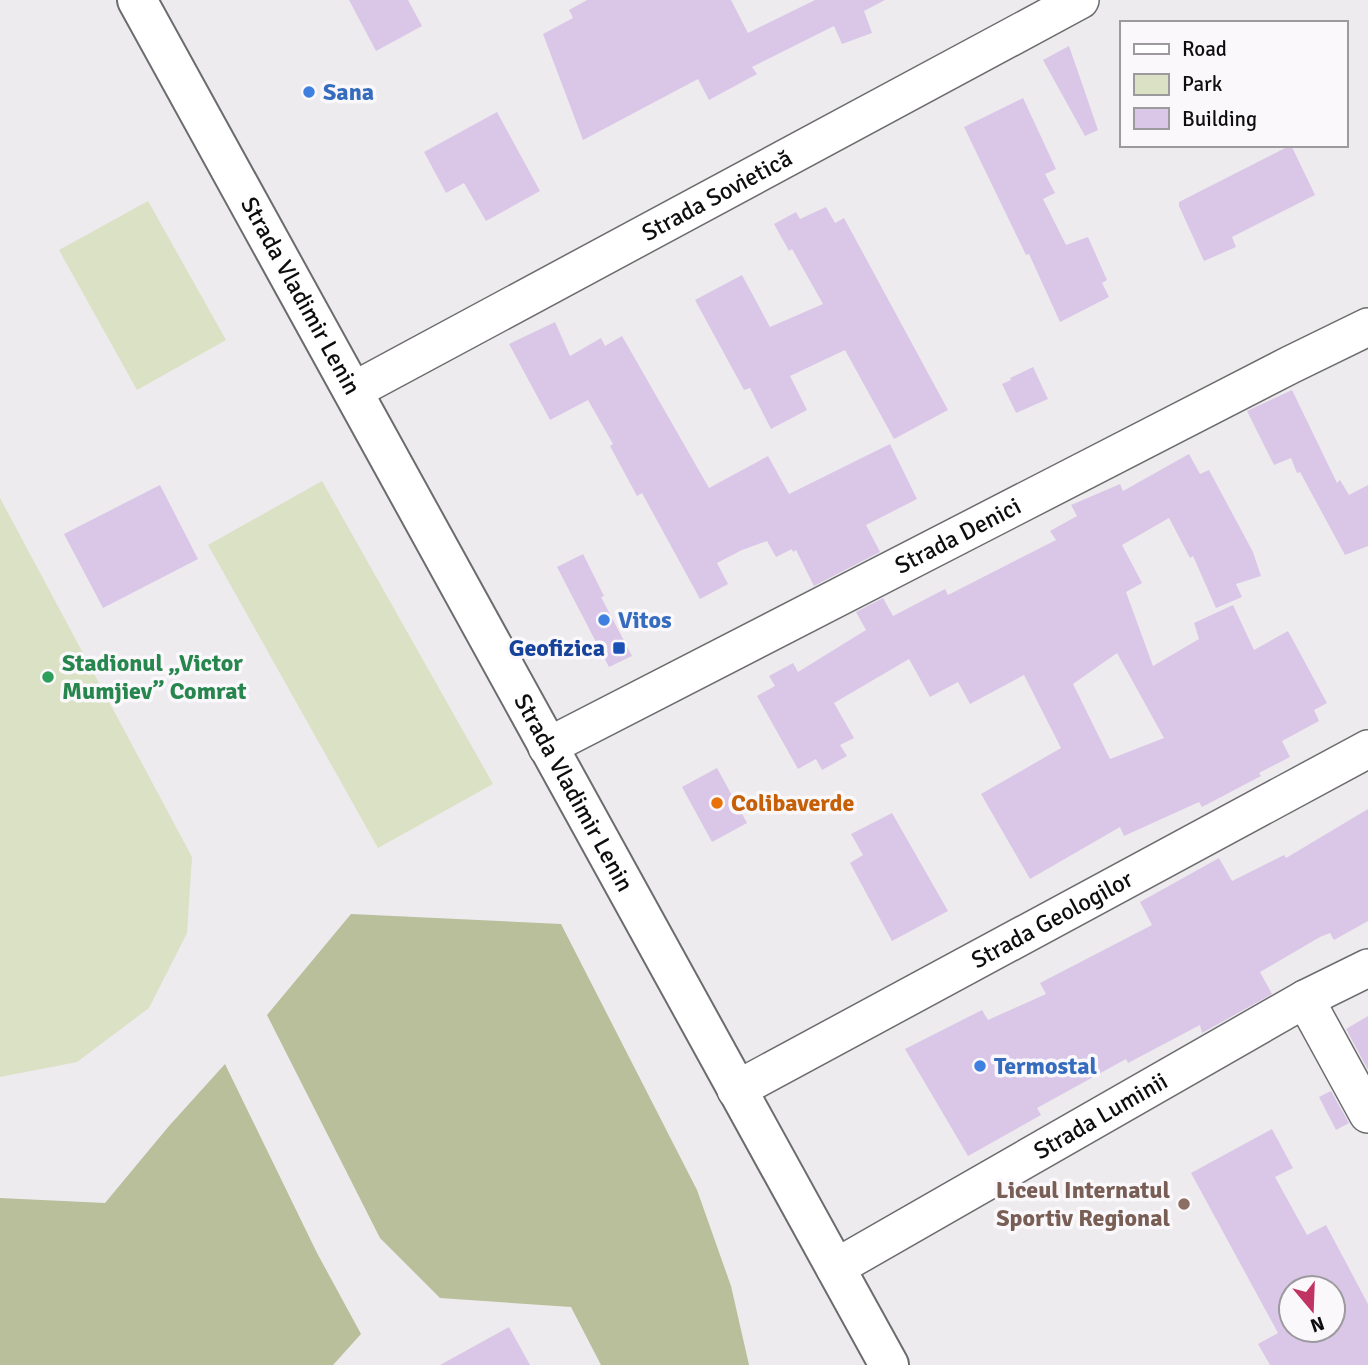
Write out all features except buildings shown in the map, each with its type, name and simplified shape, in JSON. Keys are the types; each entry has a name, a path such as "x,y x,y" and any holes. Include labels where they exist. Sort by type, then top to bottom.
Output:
{"main road":[{"name":"Strada Vladimir Lenin","path":"137,0 355,390 547,747 889,1365"}],"street":[{"name":"Strada Sovietică","path":"355,390 1080,0"},
{"name":"Strada Denici","path":"547,747 1253,383 1368,327"},
{"name":"Strada Geologilor","path":"736,1090 1368,749"},
{"name":"Strada Luminii","path":"835,1268 922,1221 1306,999 1368,968"},
{"path":"1306,999 1368,1114"}],"green space":[{"path":"148,201 226,340 137,390 59,250"},
{"path":"322,481 493,784 378,848 208,545"},
{"name":"Stadionul „Victor Mumjiev” Comrat","path":"0,498 192,857 187,933 149,1008 77,1062 0,1077"},
{"path":"351,914 561,924 697,1190 731,1286 749,1365 601,1365 571,1307 440,1298 380,1238 267,1015"},
{"path":"225,1064 317,1253 361,1334 333,1365 0,1365 0,1198 105,1203"}],"place":[{"name":"Sana","path":"309,92"},
{"name":"Vitos","path":"604,620"},
{"name":"Geofizica","path":"619,648"},
{"name":"Stadionul „Victor Mumjiev” Comrat","path":"48,677"},
{"name":"Colibaverde","path":"717,803"},
{"name":"Termostal","path":"980,1066"},
{"name":"Liceul Internatul Sportiv Regional","path":"1184,1204"}]}
